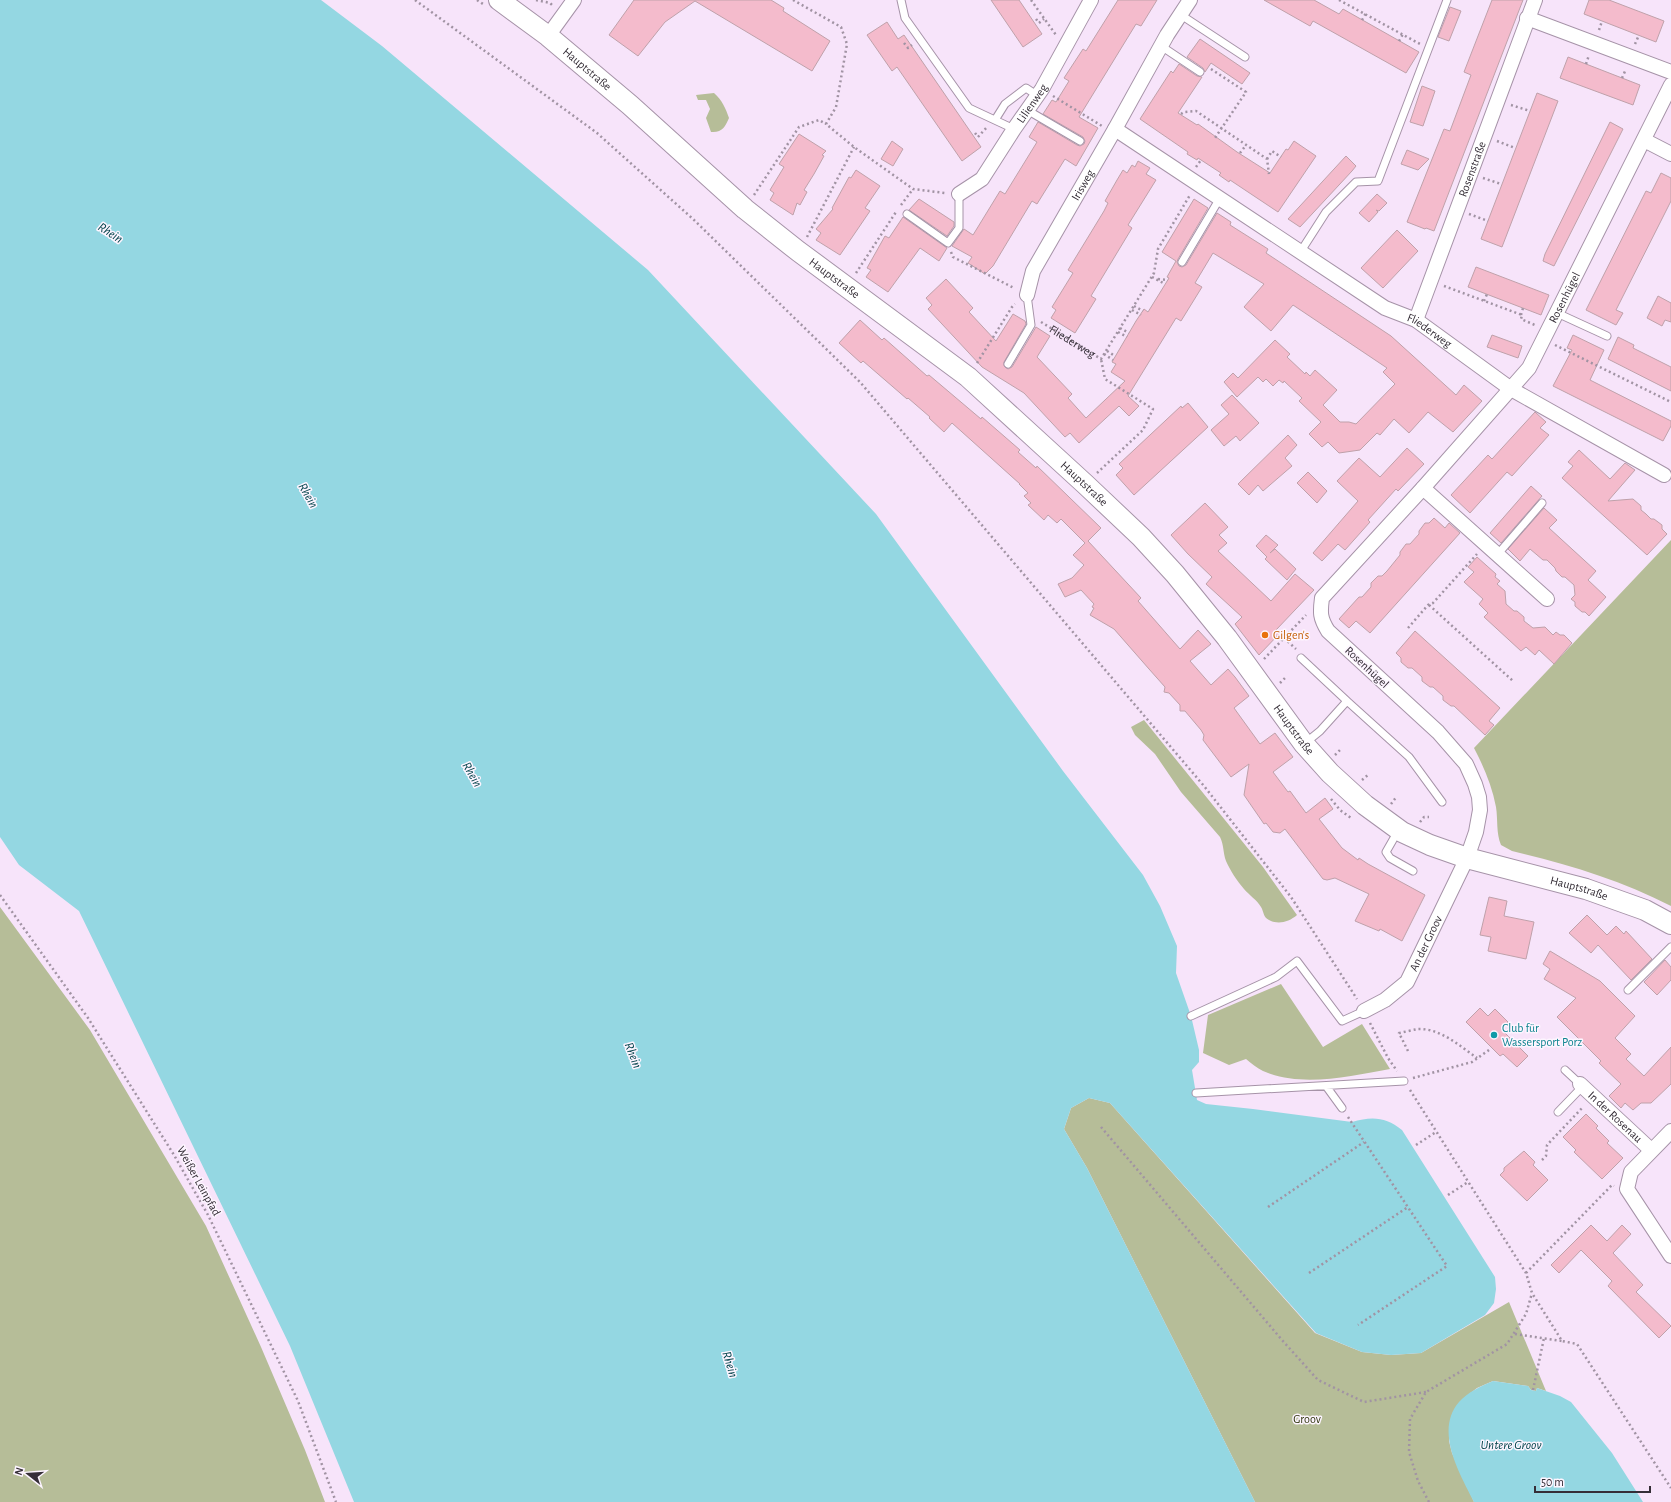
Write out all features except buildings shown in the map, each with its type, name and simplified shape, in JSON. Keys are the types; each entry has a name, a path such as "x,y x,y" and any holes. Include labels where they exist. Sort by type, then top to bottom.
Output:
{"main road":[{"name":"Hauptstraße","path":"493,3 548,36 630,105 744,209 968,377 1085,484 1141,537 1175,574 1227,638 1304,744 1347,789 1365,805 1399,829 1430,845 1467,858 1586,889 1645,910 1671,924"}],"street":[{"path":"548,36 574,0"},
{"name":"Lilienweg","path":"959,194 982,179 1040,92 1091,0"},
{"name":"Irisweg","path":"1027,294 1033,271 1161,46 1190,0"},
{"name":"Rosenstraße","path":"1416,320 1527,18 1535,0"},
{"path":"1527,18 1671,72"},
{"name":"Rosenhügel","path":"1467,858 1476,832 1480,810 1479,797 1466,764 1438,732 1328,631 1323,623 1320,613 1322,598 1423,488 1529,368 1671,85"},
{"name":"Fliederweg","path":"1114,131 1197,182 1385,308 1416,320 1511,389 1664,475"},
{"path":"1644,140 1671,154"},
{"path":"1423,488 1547,600"},
{"name":"An der Groov","path":"1364,1011 1385,1000 1406,982 1467,858"},
{"name":"In der Rosenau","path":"1581,1085 1651,1150"},
{"name":"In der Rosenau","path":"1671,1130 1631,1172 1627,1189 1671,1256"}],"lane":[{"path":"900,0 905,18 969,108 1014,129"},
{"path":"1302,251 1326,212 1356,182 1378,181 1447,0"},
{"path":"1180,14 1245,57"},
{"path":"1161,46 1200,72"},
{"path":"993,119 1005,104 1026,88 1040,92"},
{"path":"1028,110 1080,141"},
{"path":"907,214 948,243 959,228 959,194"},
{"path":"1182,262 1220,198"},
{"path":"1008,364 1031,325 1027,294"},
{"path":"1557,313 1607,336"},
{"path":"1497,555 1542,503"},
{"path":"1301,658 1409,757 1442,802"},
{"path":"1304,744 1320,730 1347,701"},
{"path":"1399,829 1386,852 1390,858 1413,871"},
{"path":"1628,990 1671,946"},
{"path":"1191,1016 1276,977 1297,961 1342,1021 1364,1011"},
{"path":"1558,1112 1581,1085 1565,1070"},
{"path":"1196,1093 1404,1081"},
{"path":"1326,1086 1342,1108"}],"path":[{"path":"415,0 597,133 693,219 860,382 1204,786 1291,897 1364,1011 1388,1058 1526,1273 1532,1293 1562,1341"},
{"path":"477,0 493,3"},
{"path":"793,0 840,27 847,44 836,107 826,124"},
{"path":"1031,0 1065,48"},
{"path":"1339,0 1366,13 1429,48"},
{"path":"1362,20 1366,13"},
{"path":"1036,19 1039,23 1044,19"},
{"path":"1399,41 1403,34"},
{"path":"1208,67 1246,92 1215,138"},
{"path":"1040,92 1114,131"},
{"path":"1497,100 1530,112"},
{"path":"1181,114 1184,112 1196,111 1222,128 1266,159 1269,174"},
{"path":"974,133 978,137 993,119"},
{"path":"744,209 800,127 819,120 913,189 959,194"},
{"path":"1484,137 1515,148"},
{"path":"1240,153 1246,145"},
{"path":"798,251 814,225 854,147"},
{"path":"1266,159 1272,151 1281,157"},
{"name":"Fliederweg","path":"1027,294 1041,323 1101,359 1152,277 1158,249 1197,182"},
{"path":"847,287 898,208 913,189"},
{"path":"948,243 953,257 1027,294 1012,307 974,368"},
{"path":"1152,277 1166,284"},
{"path":"1156,279 1168,280"},
{"path":"1430,280 1520,315"},
{"path":"1484,301 1487,294"},
{"path":"1134,306 1143,311"},
{"path":"1523,308 1520,315 1522,315 1521,319 1546,335 1671,402"},
{"path":"1132,310 1140,315"},
{"path":"1120,328 1129,333"},
{"path":"1118,332 1127,337"},
{"path":"1107,350 1115,356"},
{"path":"1104,354 1112,360"},
{"path":"1085,484 1143,430 1153,410 1105,379 1101,359"},
{"path":"1408,628 1486,545"},
{"path":"1260,664 1322,598"},
{"path":"1428,605 1513,681"},
{"path":"1284,638 1298,651 1301,658"},
{"path":"1330,796 1340,810 1356,822"},
{"path":"1418,825 1424,817 1429,817"},
{"name":"Weißer Leinpfad","path":"0,895 93,1024 174,1155 208,1215 298,1401 336,1502"},
{"path":"1408,1051 1399,1033 1418,1029 1429,1030 1444,1036 1477,1058"},
{"path":"1404,1081 1472,1062 1489,1050"},
{"path":"1542,1160 1546,1156 1547,1145 1593,1096"},
{"path":"1342,1108 1447,1266 1358,1325"},
{"path":"1101,1127 1282,1340 1318,1380 1364,1402 1426,1392 1507,1344 1515,1334 1526,1314 1532,1293"},
{"path":"1416,1145 1436,1132"},
{"path":"1268,1207 1364,1142"},
{"path":"1448,1195 1468,1182"},
{"path":"1526,1273 1612,1185"},
{"path":"1309,1273 1408,1207"},
{"path":"1515,1334 1577,1344 1671,1488"},
{"path":"1533,1390 1544,1338"},
{"path":"1426,1392 1410,1419 1409,1452 1418,1481 1429,1502"}],"green space":[{"path":"714,93 727,111 729,118 723,129 718,132 711,132 706,118 710,109 706,100 698,100 696,95"},
{"path":"1671,540 1671,906 1633,888 1573,867 1512,851 1501,845 1499,840 1496,807 1490,784 1474,748"},
{"path":"1144,720 1263,867 1297,915 1287,921 1280,922 1272,922 1267,919 1259,904 1239,883 1232,872 1226,861 1220,837 1181,792 1155,754 1135,735 1131,727"},
{"path":"0,907 90,1030 206,1226 261,1347 305,1450 325,1502 0,1502"},
{"path":"1281,984 1323,1047 1362,1024 1390,1069 1326,1079 1293,1079 1263,1071 1246,1059 1229,1065 1203,1053 1208,1015"},
{"name":"Groov","path":"1089,1098 1110,1103 1315,1333 1362,1352 1391,1355 1421,1353 1509,1302 1546,1391 1537,1388 1536,1391 1531,1390 1528,1386 1493,1381 1477,1388 1463,1399 1449,1428 1449,1441 1452,1453 1474,1502 1255,1502 1087,1168 1064,1129 1071,1108"}],"water":[{"name":"Rhein","path":"0,0 321,0 382,46 648,270 876,514 1063,771 1143,875 1160,906 1177,946 1176,973 1191,1016 1199,1050 1199,1062 1192,1070 1197,1100 1206,1104 1352,1122 1372,1118 1390,1122 1402,1130 1495,1277 1496,1289 1494,1303 1485,1315 1421,1353 1391,1355 1362,1352 1316,1333 1110,1103 1089,1098 1071,1108 1064,1129 1087,1168 1255,1502 354,1502 290,1346 79,911 19,865 0,837"},
{"name":"Untere Groov","path":"1493,1381 1528,1386 1531,1390 1536,1391 1537,1388 1560,1396 1571,1402 1612,1453 1643,1502 1474,1502 1462,1479 1452,1452 1449,1439 1449,1426 1452,1413 1459,1402 1479,1387"}],"place":[{"name":"Gilgen's","path":"1265,635"},
{"name":"Club für Wassersport Porz","path":"1494,1035"}]}
